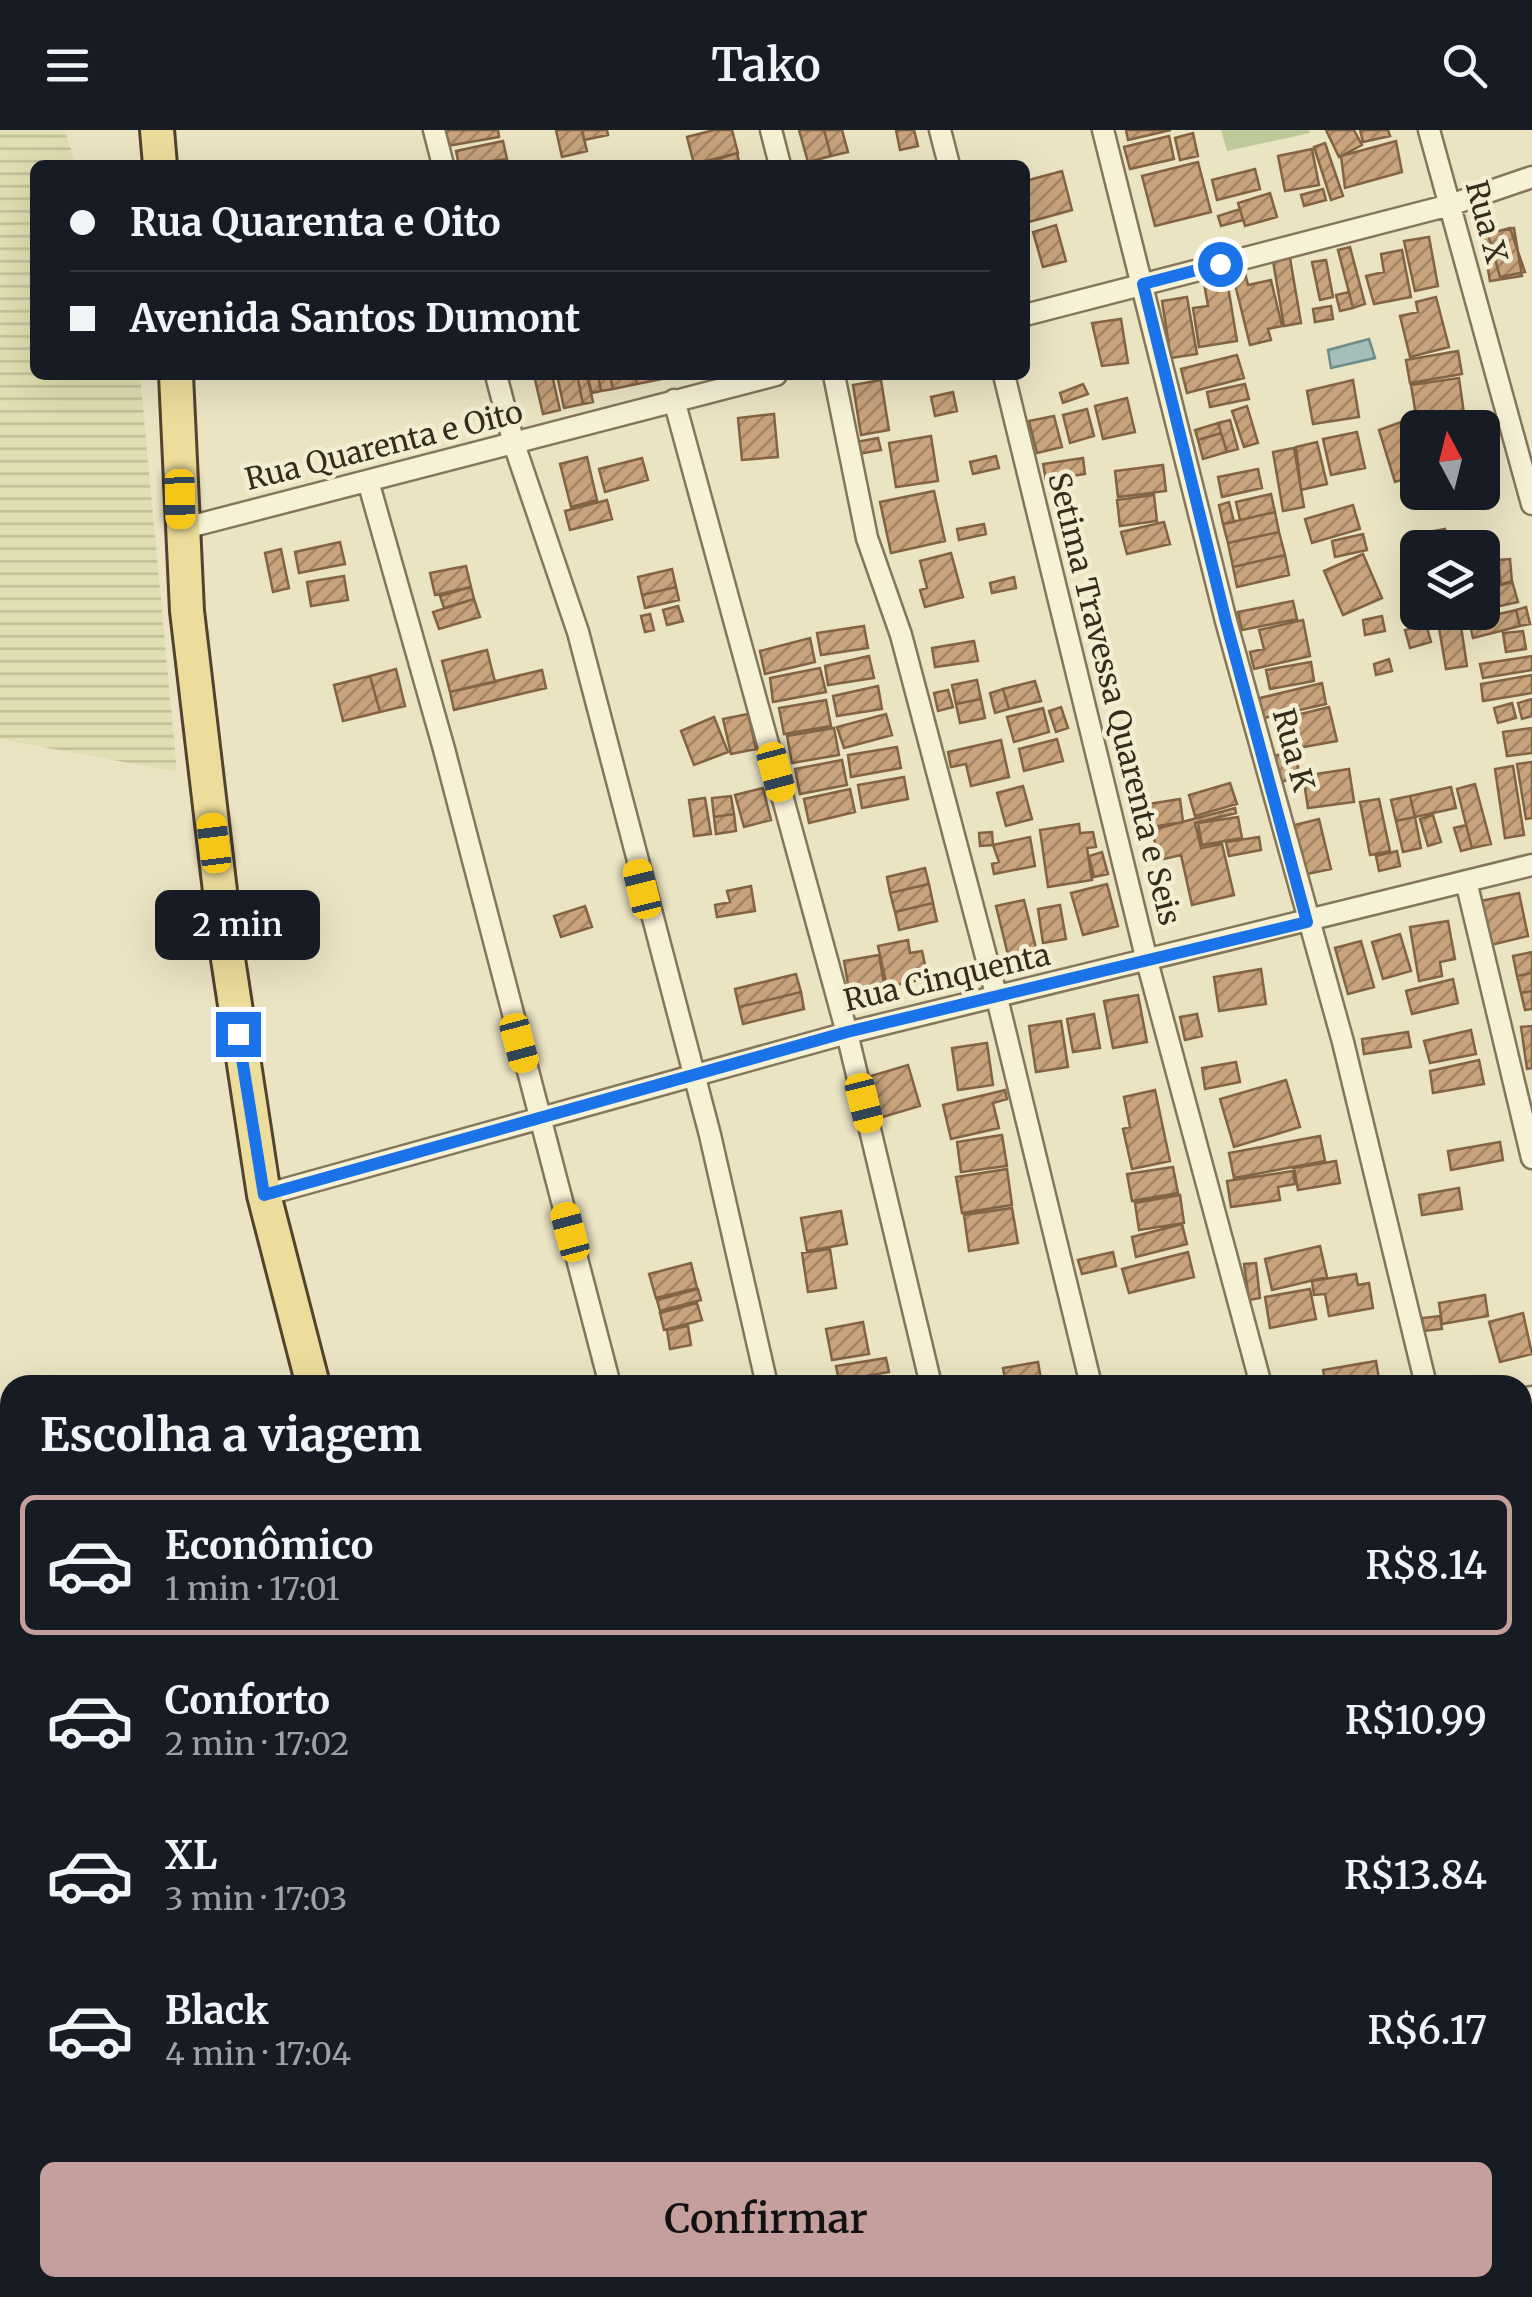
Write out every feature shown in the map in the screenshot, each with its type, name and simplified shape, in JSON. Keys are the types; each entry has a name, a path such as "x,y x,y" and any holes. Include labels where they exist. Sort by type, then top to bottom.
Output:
{"main road":[{"path":"157,130 160,160"},
{"path":"176,380 181,529 228,959 264,1195 310,1375"}],"street":[{"path":"434,130 442,160"},
{"path":"770,130 779,160"},
{"path":"940,130 948,160"},
{"name":"Rua K","path":"1103,130 1226,622 1347,1060 1424,1375"},
{"name":"Rua X","path":"1429,130 1532,504"},
{"path":"1030,314 1450,205 1532,177"},
{"path":"497,380 514,444 578,632 766,1375"},
{"name":"Rua Quarenta e Oito","path":"181,529 756,380"},
{"path":"835,380 867,538 901,635 997,998 1090,1375"},
{"name":"Setima Travessa Quarenta e Seis","path":"1005,380 1147,961 1258,1375"},
{"path":"674,400 847,1032 929,1375"},
{"path":"368,481 439,731 607,1375"},
{"name":"Rua Cinquenta","path":"264,1195 847,1032 1532,865"},
{"path":"1466,881 1532,1158"}],"shaded area":[{"path":"0,130 65,130 74,160 30,160 30,380 140,380 177,772 0,739"}],"green space":[{"path":"1221,130 1309,130 1310,133 1227,151"}],"water":[{"path":"1369,339 1375,358 1331,368 1328,350"}],"building":[{"path":"444,130 498,130 499,137 447,146"},
{"path":"556,130 582,130 587,151 562,157"},
{"path":"582,130 607,130 608,135 584,140"},
{"path":"732,130 738,153 693,160 687,137"},
{"path":"799,130 824,130 831,156 807,160"},
{"path":"824,130 842,130 848,152 831,156"},
{"path":"896,130 914,130 918,146 900,150"},
{"path":"1126,130 1171,130 1128,140"},
{"path":"1326,130 1354,130 1362,145 1339,157"},
{"path":"1360,130 1388,130 1390,136 1363,142"},
{"path":"1193,133 1198,156 1180,160 1175,138"},
{"path":"1169,136 1174,159 1130,169 1124,147"},
{"path":"503,141 507,159 458,160 456,151"},
{"path":"1396,141 1402,172 1345,188 1341,156"},
{"path":"1325,143 1343,196 1331,200 1314,147"},
{"path":"1312,149 1319,185 1285,191 1278,156"},
{"path":"737,153 739,160 715,160"},
{"path":"1198,162 1211,212 1155,226 1142,176"},
{"path":"1255,169 1260,189 1217,200 1212,180"},
{"path":"1062,171 1072,210 1030,222 1030,180"},
{"path":"1323,189 1326,200 1304,206 1301,195"},
{"path":"1270,193 1277,217 1245,226 1238,203"},
{"path":"1240,209 1243,220 1221,226 1218,216"},
{"path":"1056,225 1066,261 1043,267 1033,232"},
{"path":"1510,228 1525,272 1500,277 1488,234"},
{"path":"1514,228 1522,276 1490,281 1482,234"},
{"path":"1429,237 1438,286 1415,291 1404,241"},
{"path":"1350,247 1365,304 1353,308 1338,250"},
{"path":"1402,250 1411,297 1374,304 1366,276 1384,272 1381,254"},
{"path":"1290,258 1301,323 1284,326 1273,261"},
{"path":"1326,260 1333,297 1320,300 1312,262"},
{"path":"1245,273 1248,285 1271,280 1282,326 1268,329 1271,340 1250,345 1233,276"},
{"path":"1227,280 1237,341 1199,347 1193,308 1208,306 1204,283"},
{"path":"1349,292 1353,308 1340,311 1336,295"},
{"path":"1187,297 1197,354 1171,358 1162,301"},
{"path":"1436,297 1449,347 1410,357 1400,316 1418,312 1416,302"},
{"path":"1331,306 1333,319 1315,322 1313,309"},
{"path":"1121,319 1128,363 1102,366 1092,323"},
{"path":"1458,351 1462,374 1410,383 1406,360"},
{"path":"1237,355 1244,378 1187,393 1181,369"},
{"path":"1459,378 1463,410 1415,410 1411,385"},
{"path":"535,380 553,380 560,410 543,414"},
{"path":"558,380 578,380 583,404 564,408"},
{"path":"578,380 588,380 593,402 583,404"},
{"path":"588,380 599,380 601,391 592,393"},
{"path":"599,380 611,380 613,389 601,391"},
{"path":"611,380 636,380 637,384 613,389"},
{"path":"881,380 889,430 861,435 853,385"},
{"path":"1353,380 1359,417 1313,424 1307,391"},
{"path":"1083,384 1088,394 1063,403 1060,393"},
{"path":"1245,384 1249,399 1210,407 1207,392"},
{"path":"953,392 957,411 935,416 931,397"},
{"path":"1127,398 1135,432 1103,439 1095,406"},
{"path":"1247,406 1258,443 1244,447 1232,411"},
{"path":"1087,409 1094,436 1070,443 1063,415"},
{"path":"774,414 778,457 742,460 738,418"},
{"path":"1054,416 1062,447 1037,453 1029,421"},
{"path":"1230,420 1238,449 1227,452 1218,423"},
{"path":"1400,422 1400,480 1395,482 1379,430"},
{"path":"1218,423 1221,433 1198,440 1195,430"},
{"path":"1357,432 1365,468 1331,475 1323,439"},
{"path":"1221,433 1227,452 1203,459 1198,440"},
{"path":"931,436 938,481 896,487 889,443"},
{"path":"878,438 881,450 858,454 856,442"},
{"path":"1317,442 1327,484 1301,490 1296,447"},
{"path":"1294,448 1304,507 1283,511 1273,452"},
{"path":"996,456 999,468 973,474 970,462"},
{"path":"587,457 597,500 571,507 560,464"},
{"path":"642,458 648,480 605,492 599,469"},
{"path":"1083,458 1085,474 1046,480 1043,464"},
{"path":"1163,465 1166,491 1118,497 1115,471"},
{"path":"1258,469 1262,488 1222,497 1218,477"},
{"path":"934,491 945,541 891,553 880,502"},
{"path":"1271,494 1275,512 1240,520 1236,502"},
{"path":"1154,495 1157,521 1120,526 1117,500"},
{"path":"607,500 612,519 570,530 565,511"},
{"path":"1229,502 1234,522 1223,524 1219,505"},
{"path":"1353,505 1360,529 1312,543 1305,519"},
{"path":"1275,512 1279,532 1228,543 1223,524"},
{"path":"1164,522 1170,544 1127,554 1121,532"},
{"path":"984,524 986,534 959,540 957,529"},
{"path":"1279,532 1285,555 1233,567 1228,543"},
{"path":"1363,534 1367,550 1335,557 1332,541"},
{"path":"340,542 345,564 299,573 295,552"},
{"path":"281,549 289,588 273,592 265,553"},
{"path":"951,553 963,597 925,607 920,590 927,588 920,561"},
{"path":"1363,554 1382,598 1343,615 1324,571"},
{"path":"1285,555 1289,575 1237,587 1233,567"},
{"path":"1510,559 1512,582 1501,585 1500,560"},
{"path":"466,566 471,587 435,595 430,573"},
{"path":"672,569 676,587 642,595 638,577"},
{"path":"344,576 348,600 311,606 307,582"},
{"path":"1014,577 1016,588 992,593 990,583"},
{"path":"1512,581 1518,602 1500,606 1500,585"},
{"path":"471,587 474,599 444,608 440,596"},
{"path":"676,587 679,600 645,608 642,595"},
{"path":"474,599 480,617 439,629 433,612"},
{"path":"1293,601 1297,619 1242,630 1238,612"},
{"path":"678,606 683,621 667,625 663,610"},
{"path":"1526,607 1530,624 1520,626 1516,610"},
{"path":"1516,610 1520,626 1473,638 1471,630 1500,630 1500,614"},
{"path":"650,614 654,630 645,632 641,616"},
{"path":"1382,616 1385,631 1365,635 1363,620"},
{"path":"1303,620 1310,656 1254,669 1250,652 1264,649 1259,630"},
{"path":"864,626 868,648 821,655 817,633"},
{"path":"1405,630 1428,630 1431,642 1410,648"},
{"path":"1439,630 1462,630 1467,666 1446,669"},
{"path":"1523,631 1526,649 1506,652 1503,633"},
{"path":"810,638 815,662 765,674 760,651"},
{"path":"974,641 978,661 935,667 932,648"},
{"path":"487,650 495,682 450,692 442,661"},
{"path":"869,656 874,678 828,685 825,666"},
{"path":"1532,656 1532,670 1483,678 1480,664"},
{"path":"1389,659 1392,671 1376,675 1374,664"},
{"path":"1311,662 1314,681 1270,689 1266,670"},
{"path":"820,668 826,692 773,702 770,678"},
{"path":"396,669 405,706 380,712 370,676"},
{"path":"542,670 546,688 454,710 450,692"},
{"path":"1532,675 1532,693 1483,701 1481,684"},
{"path":"370,676 380,712 343,721 334,685"},
{"path":"977,680 981,699 956,704 952,685"},
{"path":"1035,681 1041,701 1009,709 1003,689"},
{"path":"1322,683 1326,704 1260,719 1256,699"},
{"path":"878,686 882,709 837,716 833,696"},
{"path":"1003,689 1009,709 995,713 990,693"},
{"path":"948,690 953,707 938,711 934,693"},
{"path":"981,699 985,718 960,723 956,704"},
{"path":"1532,699 1532,716 1522,719 1518,703"},
{"path":"826,700 831,726 784,734 779,708"},
{"path":"1512,703 1516,718 1498,723 1494,708"},
{"path":"1061,707 1068,728 1056,732 1049,711"},
{"path":"1329,707 1337,741 1287,750 1280,719"},
{"path":"1043,708 1049,732 1014,742 1007,717"},
{"path":"748,714 756,749 731,754 723,719"},
{"path":"886,714 892,735 844,748 837,727"},
{"path":"714,717 728,752 694,765 681,731"},
{"path":"834,728 839,755 792,763 787,736"},
{"path":"1532,728 1532,753 1507,756 1503,732"},
{"path":"1057,739 1063,761 1024,771 1019,749"},
{"path":"1001,740 1009,777 971,786 966,764 951,767 948,752"},
{"path":"897,747 901,768 851,777 848,755"},
{"path":"1295,751 1300,778 1279,782 1274,756"},
{"path":"842,760 847,785 800,794 795,769"},
{"path":"1532,762 1532,818 1526,819 1517,764"},
{"path":"1513,766 1524,835 1505,838 1495,769"},
{"path":"1349,769 1354,802 1308,808 1303,776"},
{"path":"904,777 908,799 862,808 858,785"},
{"path":"1230,783 1237,804 1195,816 1189,795"},
{"path":"1475,784 1491,844 1472,848 1457,789"},
{"path":"1023,786 1032,819 1006,826 997,793"},
{"path":"1451,787 1456,808 1415,817 1410,796"},
{"path":"763,788 771,820 744,827 735,795"},
{"path":"850,789 855,812 809,823 804,799"},
{"path":"731,796 734,814 714,817 712,798"},
{"path":"1410,796 1415,817 1396,821 1391,800"},
{"path":"705,798 711,834 694,836 689,800"},
{"path":"1180,799 1183,822 1145,828 1142,805"},
{"path":"1379,799 1390,851 1370,855 1360,802"},
{"path":"1235,808 1236,813 1195,823 1201,848 1222,844 1234,895 1192,905 1181,855 1159,860 1152,830"},
{"path":"734,814 736,831 716,834 714,817"},
{"path":"1433,815 1441,842 1428,846 1420,819"},
{"path":"1238,817 1242,838 1202,845 1198,823"},
{"path":"1415,817 1421,848 1403,852 1396,821"},
{"path":"1319,819 1331,869 1302,875 1291,826"},
{"path":"1079,824 1080,833 1093,832 1096,847 1087,848 1092,880 1048,887 1040,830"},
{"path":"1466,825 1472,848 1461,851 1454,828"},
{"path":"992,832 993,845 980,846 979,833"},
{"path":"1030,837 1035,866 994,874 992,864 999,862 993,845"},
{"path":"1259,837 1261,850 1229,856 1226,842"},
{"path":"1397,851 1400,866 1379,871 1376,856"},
{"path":"1102,852 1108,874 1094,877 1089,856"},
{"path":"925,868 929,884 890,893 887,877"},
{"path":"929,884 933,903 895,912 890,893"},
{"path":"1107,884 1118,926 1083,935 1071,893"},
{"path":"751,886 755,911 717,917 715,905 730,902 727,891"},
{"path":"1519,893 1528,936 1491,945 1481,901"},
{"path":"1024,900 1036,948 1008,955 996,906"},
{"path":"933,903 937,921 899,930 895,912"},
{"path":"1060,905 1066,939 1043,943 1038,909"},
{"path":"585,906 592,927 561,937 554,916"},
{"path":"1448,921 1455,959 1440,962 1442,976 1419,981 1410,927"},
{"path":"1400,934 1411,971 1383,979 1372,942"},
{"path":"908,940 910,953 922,951 928,978 887,987 878,946"},
{"path":"1361,941 1374,987 1348,994 1335,948"},
{"path":"1532,952 1532,973 1517,976 1513,956"},
{"path":"879,955 885,989 850,996 844,961"},
{"path":"1261,969 1266,1004 1219,1011 1214,977"},
{"path":"1532,973 1532,991 1521,993 1517,976"},
{"path":"796,974 801,992 739,1007 735,989"},
{"path":"1453,979 1458,1003 1412,1014 1406,991"},
{"path":"1532,991 1532,1009 1525,1010 1521,993"},
{"path":"801,992 804,1009 743,1024 739,1007"},
{"path":"1138,995 1147,1042 1113,1048 1104,1001"},
{"path":"1094,1014 1100,1048 1073,1052 1067,1019"},
{"path":"1197,1014 1202,1036 1185,1040 1180,1017"},
{"path":"1061,1021 1068,1067 1036,1072 1029,1026"},
{"path":"1532,1026 1532,1068 1527,1069 1521,1027"},
{"path":"1471,1030 1476,1054 1430,1063 1424,1041"},
{"path":"1408,1032 1411,1047 1364,1054 1362,1039"},
{"path":"987,1043 993,1085 958,1090 952,1048"},
{"path":"1479,1060 1484,1084 1433,1093 1430,1071"},
{"path":"1236,1062 1240,1082 1205,1089 1202,1068"},
{"path":"908,1065 920,1106 876,1119 864,1078"},
{"path":"1286,1080 1300,1127 1234,1147 1220,1099"},
{"path":"1005,1090 1007,1099 993,1103 999,1128 951,1139 943,1105"},
{"path":"1155,1090 1170,1161 1132,1169 1123,1129 1130,1127 1124,1097"},
{"path":"1002,1135 1007,1166 961,1172 957,1142"},
{"path":"1320,1136 1325,1161 1234,1178 1229,1153"},
{"path":"1500,1142 1503,1160 1451,1170 1448,1151"},
{"path":"1336,1161 1340,1183 1298,1190 1294,1168"},
{"path":"1173,1167 1178,1193 1132,1201 1127,1174"},
{"path":"1007,1169 1012,1205 962,1213 956,1177"},
{"path":"1293,1171 1295,1184 1278,1187 1280,1200 1231,1207 1227,1181"},
{"path":"1459,1188 1462,1209 1422,1215 1419,1195"},
{"path":"1180,1195 1184,1223 1139,1230 1135,1203"},
{"path":"1012,1208 1018,1243 969,1251 964,1215"},
{"path":"841,1211 847,1244 807,1251 801,1218"},
{"path":"1182,1224 1187,1244 1136,1257 1132,1237"},
{"path":"1320,1246 1327,1277 1272,1290 1265,1259"},
{"path":"830,1249 836,1288 808,1292 802,1253"},
{"path":"1113,1252 1116,1266 1082,1274 1078,1260"},
{"path":"1188,1252 1194,1277 1129,1293 1122,1269"},
{"path":"691,1263 697,1288 656,1298 649,1274"},
{"path":"1256,1263 1260,1298 1249,1300 1244,1264"},
{"path":"1356,1274 1358,1285 1369,1283 1373,1308 1329,1316 1325,1294 1314,1295 1312,1281"},
{"path":"698,1289 701,1300 660,1311 657,1300"},
{"path":"1310,1289 1316,1319 1270,1328 1265,1297"},
{"path":"1485,1295 1488,1316 1442,1324 1439,1303"},
{"path":"697,1303 702,1320 664,1330 660,1313"},
{"path":"1523,1313 1532,1354 1500,1362 1489,1322"},
{"path":"1440,1316 1442,1329 1424,1331 1422,1318"},
{"path":"863,1322 869,1354 832,1360 826,1329"},
{"path":"688,1326 691,1345 670,1349 667,1330"},
{"path":"886,1358 889,1372 838,1375 836,1366"},
{"path":"1376,1361 1378,1375 1324,1375 1323,1370"},
{"path":"1038,1362 1040,1375 1004,1375 1003,1368"}],"route":[{"path":"238,1034 264,1195 847,1032 1307,922 1226,622 1143,284 1220,264"}]}
